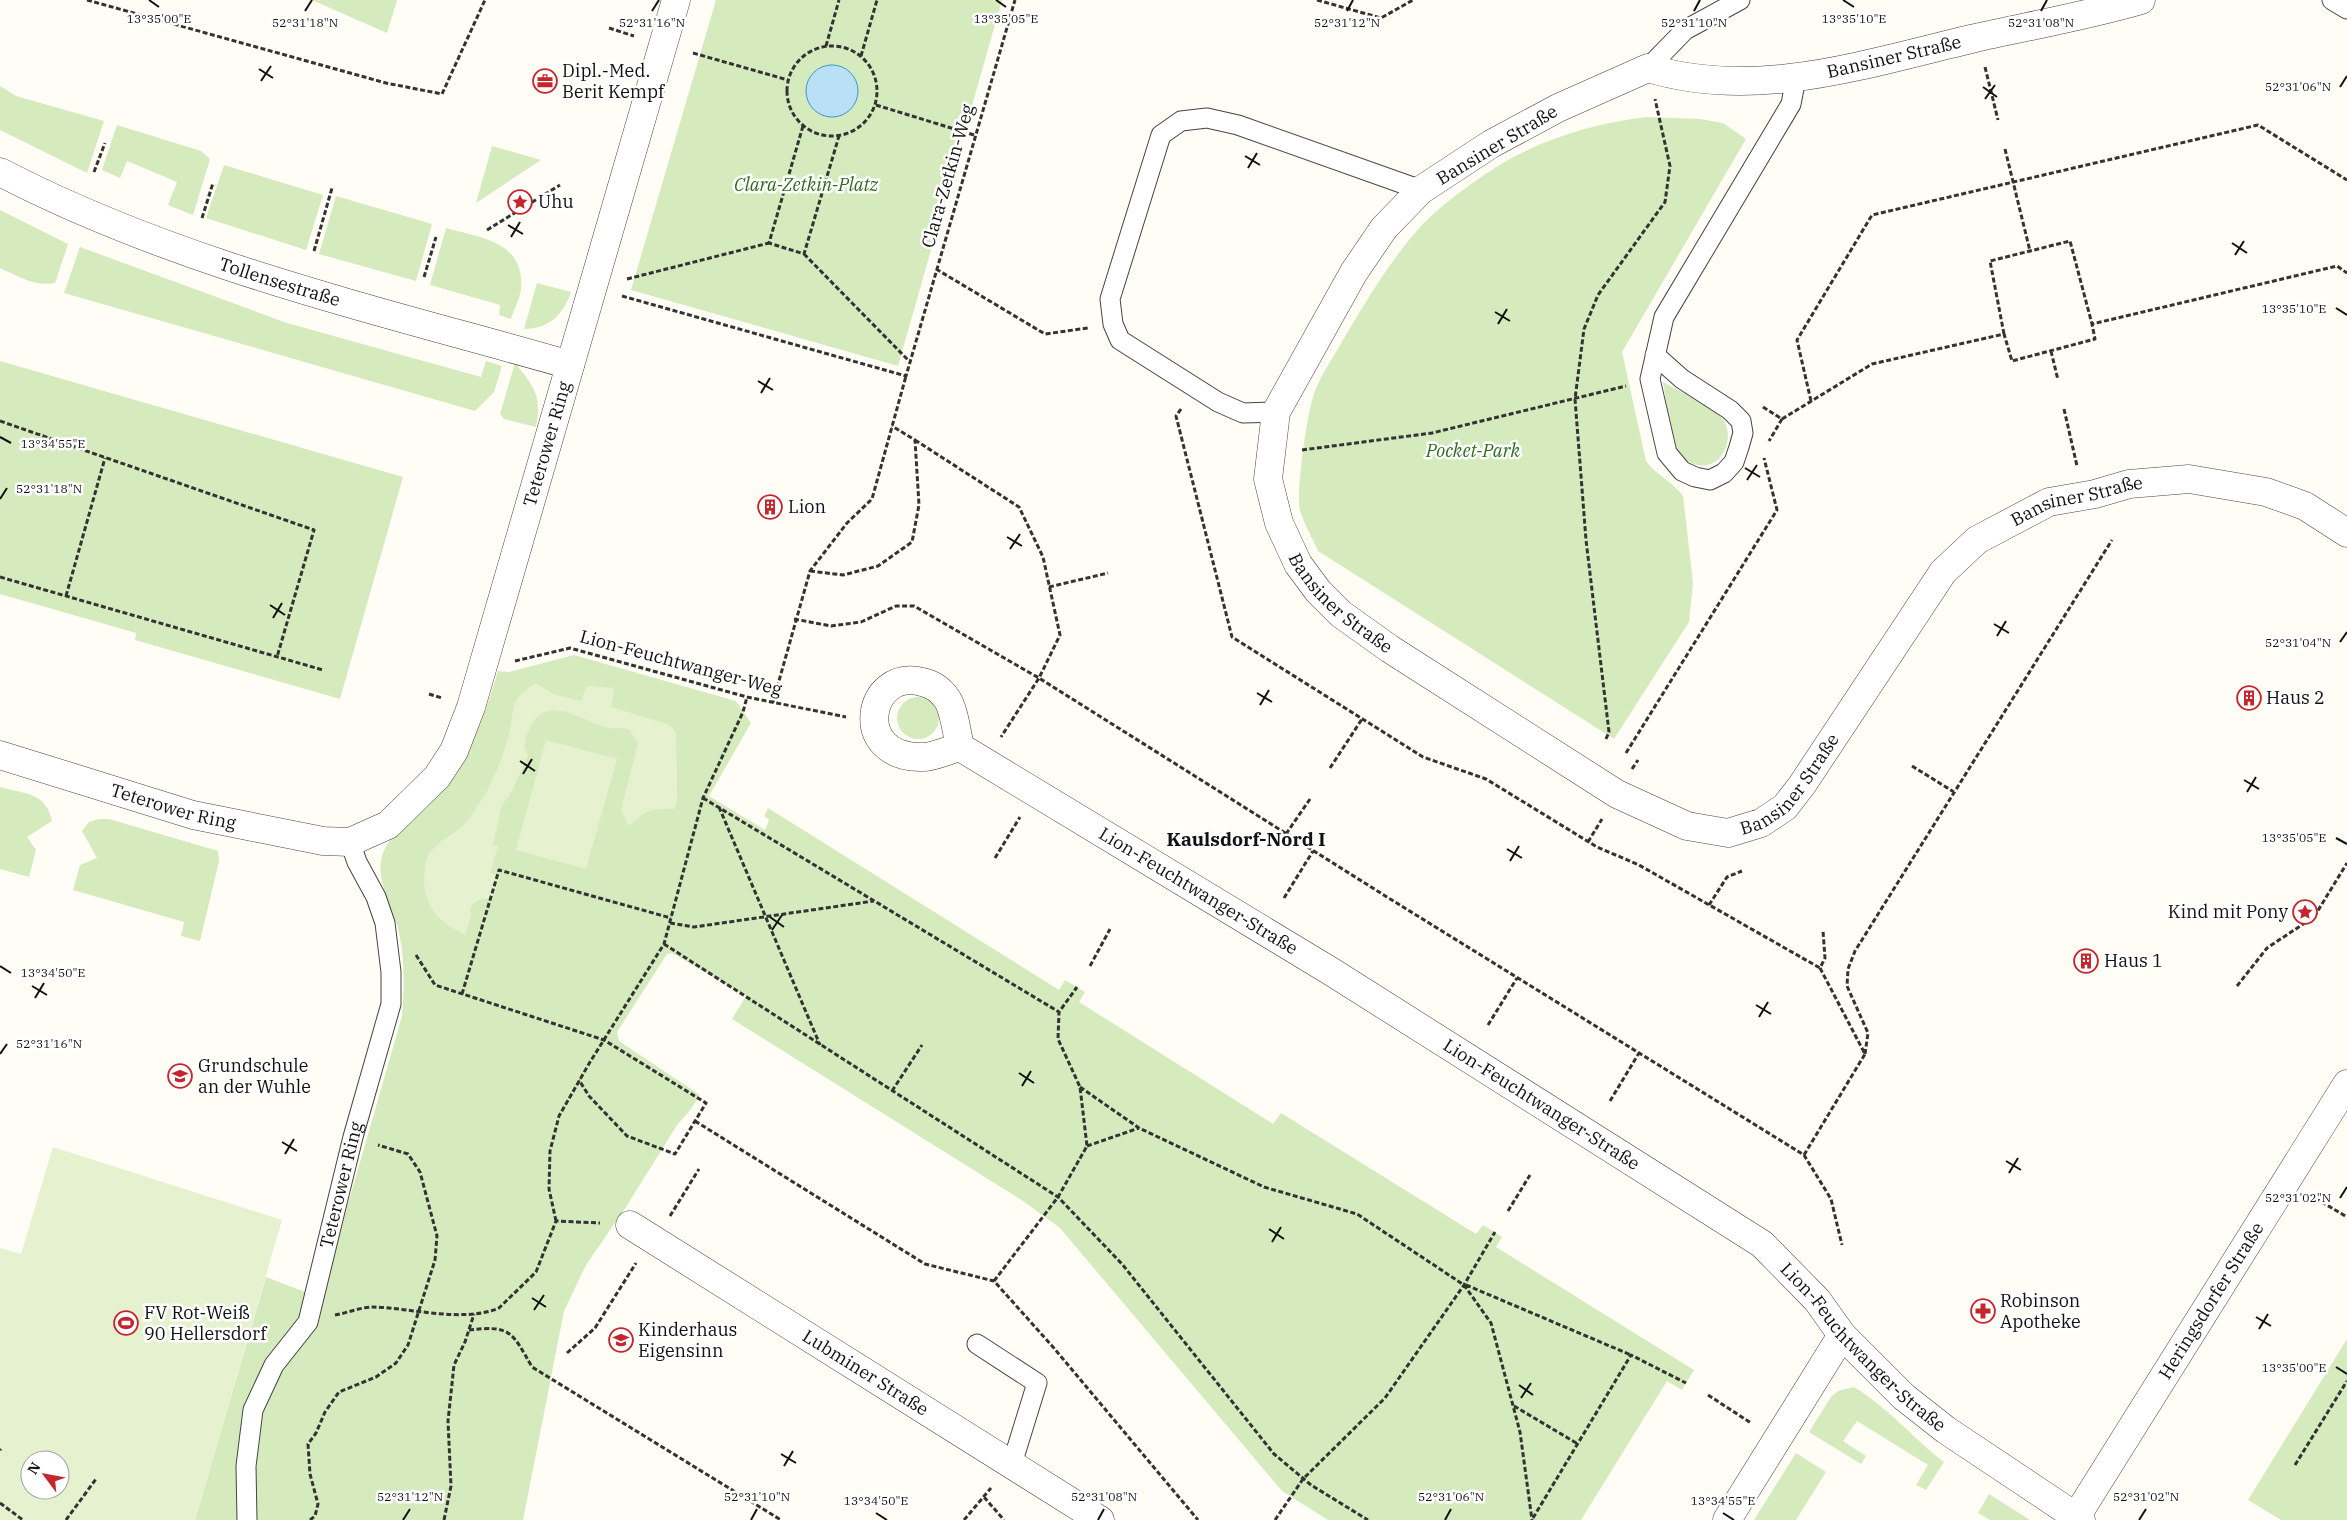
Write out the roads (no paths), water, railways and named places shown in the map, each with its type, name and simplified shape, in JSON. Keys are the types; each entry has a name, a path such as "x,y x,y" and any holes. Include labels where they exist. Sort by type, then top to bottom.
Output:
{"street":[{"name":"Teterower Ring","path":"0,755 194,815 324,841 350,842 388,825 437,777 454,751 483,668 676,0"},
{"name":"Bansiner Straße","path":"2141,0 1828,74 1754,82 1678,78 1648,68 1558,108 1491,144 1421,190 1384,228 1354,272 1276,412 1268,478 1279,523 1298,564 1318,591 1341,614 1390,649 1617,794 1687,826 1728,833 1761,823 1785,807 1802,785 1943,572 1977,540 2049,502 2084,496 2129,484 2189,479 2266,492 2305,506 2347,533"},
{"name":"Tollensestraße","path":"0,172 89,216 298,289 570,365"},
{"path":"912,679 932,684 948,699 960,747 924,757 897,754 880,740 873,723 880,697 893,684 912,679"},
{"name":"Lion-Feuchtwanger-Straße","path":"960,747 1332,972 1762,1244 1817,1300 1842,1336 1904,1397 1946,1430 2079,1518"},
{"name":"Heringsdorfer Straße","path":"2079,1518 2347,1084"},
{"name":"Lubminer Straße","path":"630,1225 1100,1520"},
{"path":"1727,1520 1842,1336"}],"lane":[{"path":"1648,68 1685,30 1740,0"},
{"path":"2332,0 2347,9"},
{"path":"1656,355 1682,380 1730,410 1741,421 1743,433 1739,447 1734,462 1724,473 1710,480 1695,477 1682,471 1668,453 1650,379 1664,317 1791,104 1796,78"},
{"path":"1276,412 1243,413 1218,402 1120,340 1113,324 1110,299 1161,135 1182,121 1207,118 1238,125 1421,190"},
{"name":"Teterower Ring","path":"247,1520 246,1466 253,1410 274,1365 308,1322 353,1137 391,1004 391,972 385,923 376,898 357,862 350,842"},
{"path":"977,1344 1037,1383 1012,1464"}],"water":[{"path":"832,65 846,69 854,77 858,91 854,105 846,113 832,117 818,113 810,105 806,91 810,77 818,69"}],"place":[{"name":"Dipl.-Med. Berit Kempf","path":"545,81"},
{"name":"Uhu","path":"520,202"},
{"name":"Lion","path":"770,507"},
{"name":"Haus 2","path":"2249,698"},
{"name":"Kind mit Pony","path":"2305,912"},
{"name":"Haus 1","path":"2086,961"},
{"name":"Grundschule an der Wuhle","path":"180,1076"},
{"name":"Robinson Apotheke","path":"1983,1311"},
{"name":"FV Rot-Weiß 90 Hellersdorf","path":"126,1323"},
{"name":"Kinderhaus Eigensinn","path":"621,1340"}],"district":[{"name":"Kaulsdorf-Nord I","path":"1246,839"}],"park label":[{"name":"Clara-Zetkin-Platz","path":"806,185"},
{"name":"Pocket-Park","path":"1473,451"}]}
